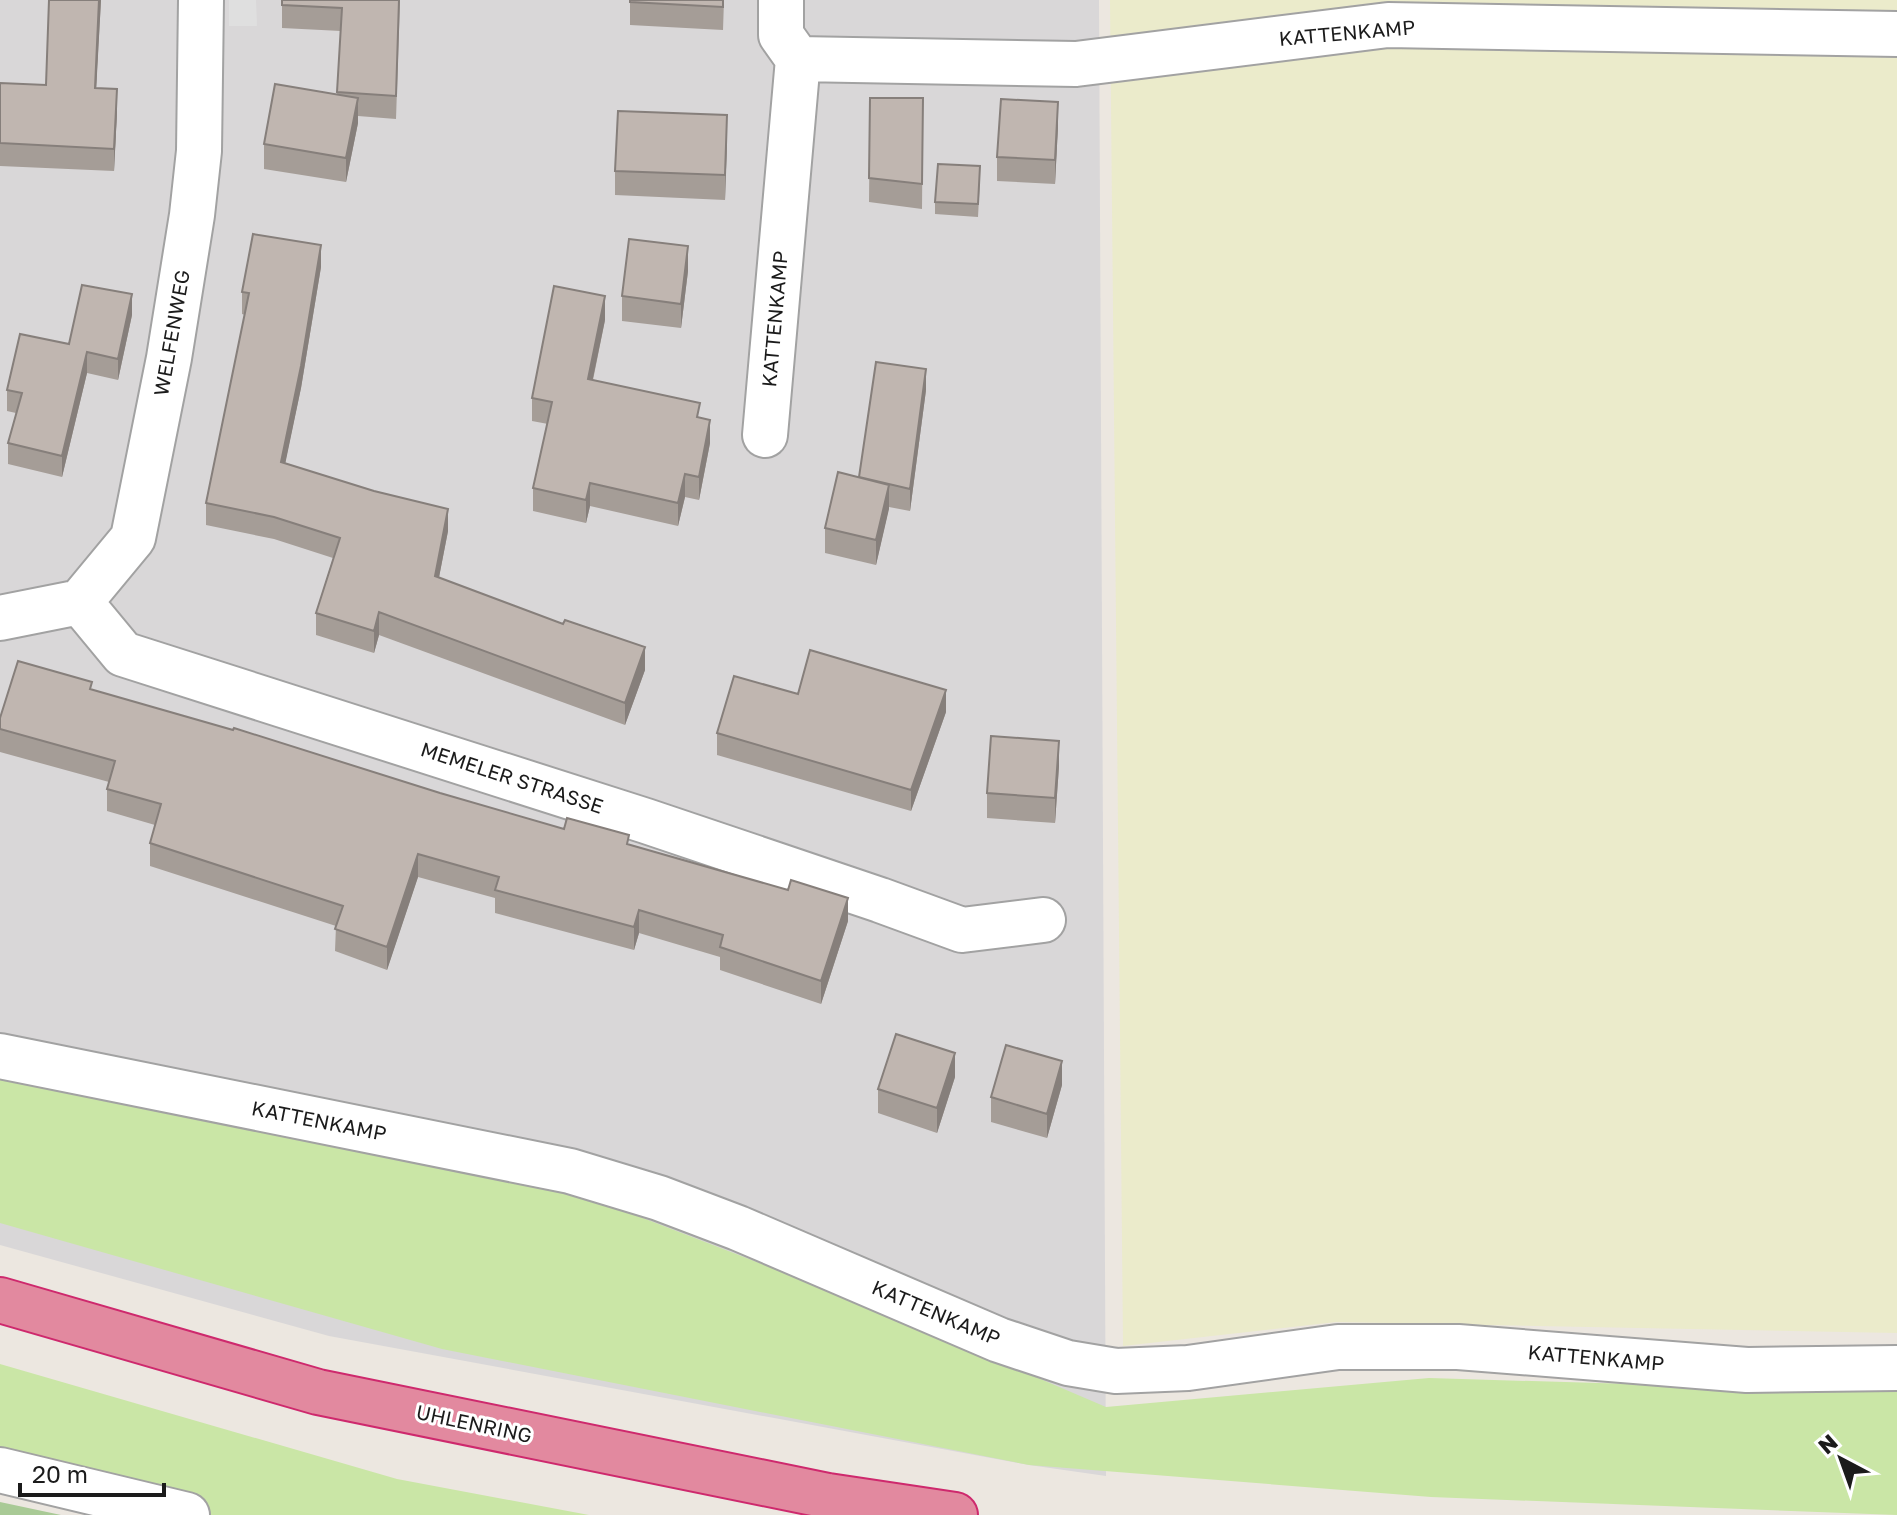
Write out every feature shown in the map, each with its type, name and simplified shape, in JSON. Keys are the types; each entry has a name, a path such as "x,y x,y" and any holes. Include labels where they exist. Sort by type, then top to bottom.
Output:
{"highway":[{"name":"UHLENRING","path":"0,1300 318,1392 828,1496 955,1515"}],"street":[{"path":"781,0 781,35 798,59"},
{"name":"WELFENWEG","path":"80,602 133,538 169,358 192,215 199,151 201,21"},
{"name":"KATTENKAMP","path":"765,435 798,59 1076,64 1388,25 1897,34"},
{"path":"0,618 80,602"},
{"name":"MEMELER STRASSE","path":"80,602 123,654 646,821 962,930 1043,920"},
{"name":"KATTENKAMP","path":"0,1056 570,1171 659,1198 738,1228 999,1340 1068,1363 1116,1371 1188,1368 1338,1347 1458,1347 1747,1370 1897,1368"},
{"path":"0,1470 187,1515"}],"shaded area":[{"path":"0,0 1099,0 1106,1476 1029,1465 329,1336 0,1245"},
{"path":"229,0 256,0 257,26 229,26"}],"green space":[{"path":"1110,0 1897,0 1897,1333 1336,1322 1123,1346"},
{"path":"0,1079 586,1196 868,1305 1106,1407 1429,1378 1897,1392 1897,1515 1431,1497 1029,1465 442,1349 0,1223"},
{"path":"0,1364 397,1479 589,1515 171,1515 0,1453"},
{"path":"0,1502 61,1515 0,1515"}],"building":[{"path":"49,0 99,0 95,88 117,89 114,149 0,143 0,83 46,85"},
{"path":"282,0 399,0 396,96 337,92 342,8 282,5"},
{"path":"723,0 723,7 630,2"},
{"path":"275,84 358,98 346,158 264,144"},
{"path":"870,98 923,98 922,184 869,178"},
{"path":"1001,99 1058,102 1055,160 997,157"},
{"path":"618,111 727,115 725,175 615,171"},
{"path":"938,164 980,166 978,204 935,202"},
{"path":"253,234 321,245 281,462 374,491 448,509 435,576 563,624 565,620 645,647 625,703 379,612 374,631 316,613 340,538 274,517 206,503 249,293 242,292"},
{"path":"629,239 688,246 681,304 622,296"},
{"path":"82,285 132,294 118,359 87,352 62,456 8,443 22,393 7,390 20,334 69,344"},
{"path":"554,286 605,296 588,379 700,403 697,417 710,420 699,477 685,474 678,503 590,483 586,500 533,488 552,402 532,398"},
{"path":"876,362 926,369 910,489 859,477"},
{"path":"838,472 889,485 876,540 825,528"},
{"path":"810,650 946,690 911,790 717,733 734,676 798,694"},
{"path":"18,661 92,682 90,689 234,728 564,829 567,818 629,835 627,844 788,890 791,880 848,898 821,981 720,947 723,935 639,910 634,927 495,890 499,877 418,854 387,947 335,929 343,906 150,843 161,804 107,789 115,761 0,729 0,718"},
{"path":"991,736 1059,741 1055,798 987,793"},
{"path":"896,1034 955,1053 937,1108 878,1089"},
{"path":"1006,1045 1062,1061 1047,1114 991,1097"}]}
